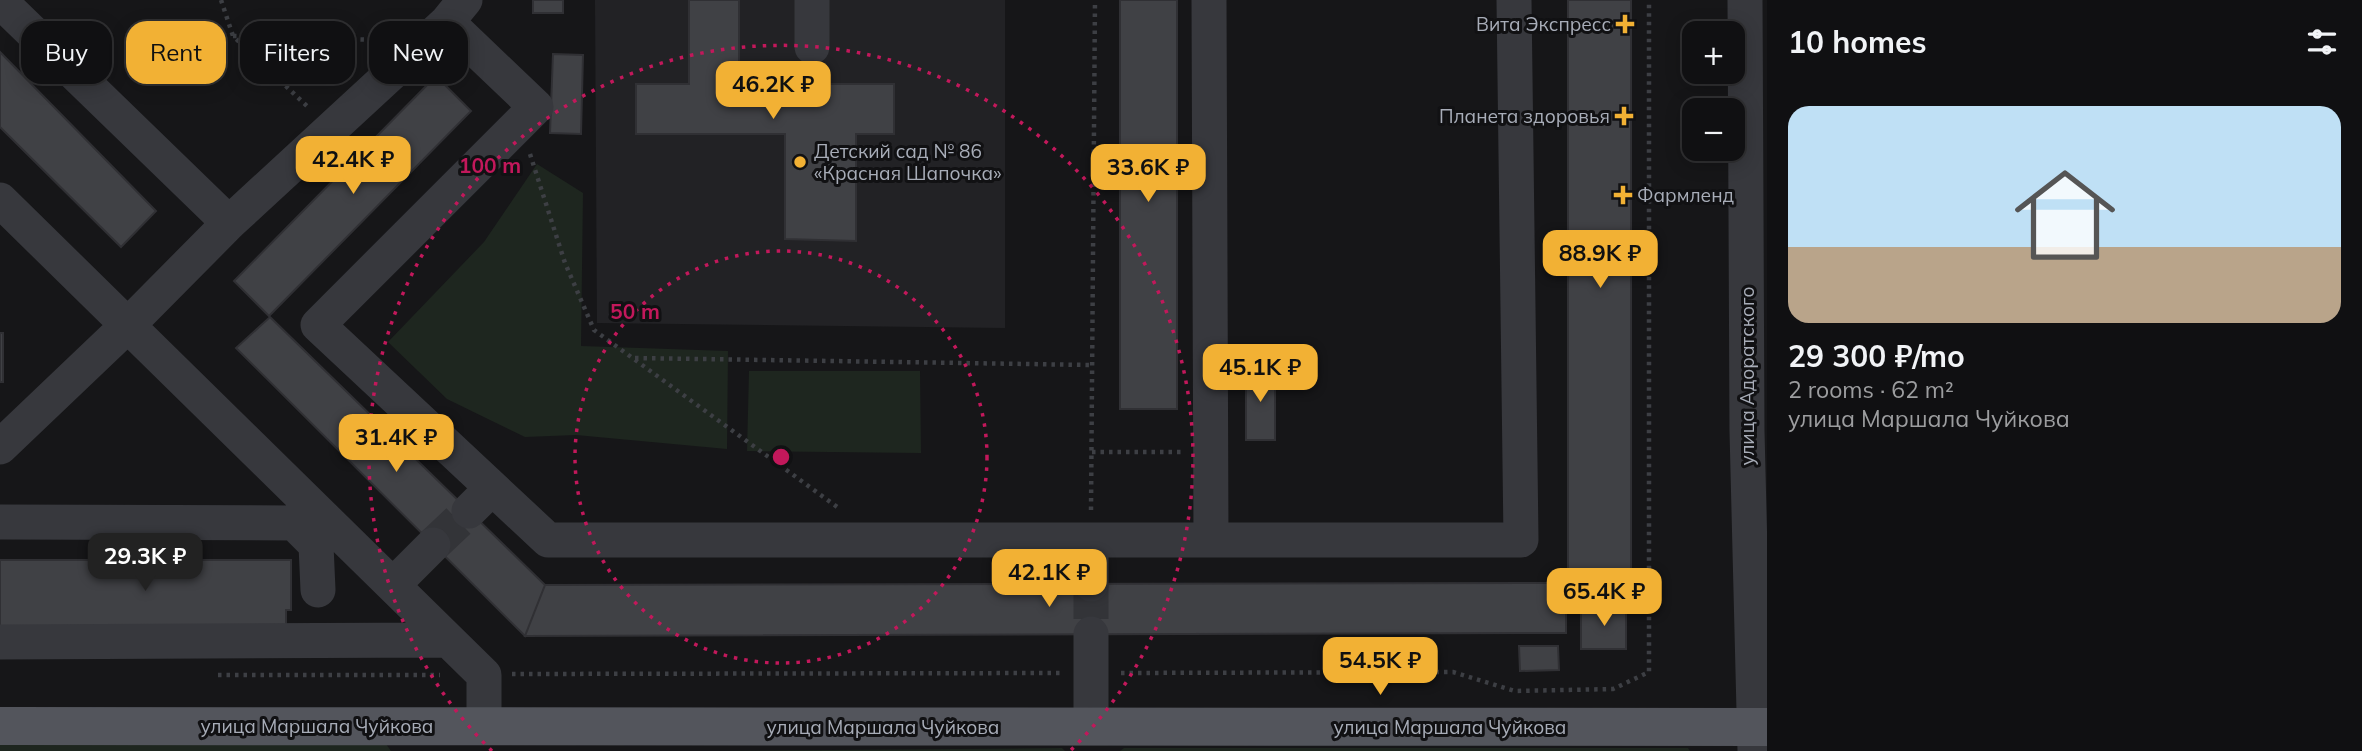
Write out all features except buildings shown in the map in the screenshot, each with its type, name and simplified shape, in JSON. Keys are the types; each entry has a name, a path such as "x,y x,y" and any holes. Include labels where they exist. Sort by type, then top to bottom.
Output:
{"main road":[{"name":"улица Маршала Чуйкова","path":"0,726 484,739 1759,735"}],"street":[{"path":"812,0 812,47"},
{"path":"1209,0 1211,540"},
{"path":"468,42 536,107 318,325 481,500 548,540 1521,540 1514,0"},
{"name":"улица Адоратского","path":"1745,0 1757,430 1759,735"},
{"path":"0,1 229,223"},
{"path":"0,447 128,325 229,223 378,84"},
{"path":"0,200 484,674 484,739"},
{"path":"0,522 294,523 316,545 318,590"},
{"path":"1091,540 1091,584"},
{"path":"393,585 433,545"},
{"path":"1091,634 1092,739"},
{"path":"0,642 448,640"}],"path":[{"path":"221,0 233,36 331,128"},
{"path":"1091,540 1095,0"},
{"path":"207,675 1454,672 1515,691 1614,689 1649,672 1649,0"},
{"path":"233,36 369,26"},
{"path":"520,123 565,262 594,330 882,540"},
{"path":"633,358 1092,365"},
{"path":"1092,452 1211,452"}],"shaded area":[{"name":"Детский сад № 86 «Красная Шапочка»","path":"595,0 1005,0 1005,328 597,323"},
{"path":"537,164 583,193 581,346 728,351 727,449 576,435 525,437 447,399 388,342 484,242"},
{"path":"749,371 920,371 921,453 747,451"},
{"path":"0,744 386,744 391,751 0,751"},
{"path":"1062,748 1065,751 715,751"},
{"path":"1124,748 1688,748 1690,751 1120,751"}],"tunnel":[{"path":"433,545 469,511"},
{"path":"1091,584 1091,634"}],"place":[{"name":"Вита Экспресс","path":"1625,24"},
{"name":"Планета здоровья","path":"1624,116"},
{"name":"Детский сад № 86 «Красная Шапочка»","path":"800,162"},
{"name":"Фармленд","path":"1623,195"}]}
